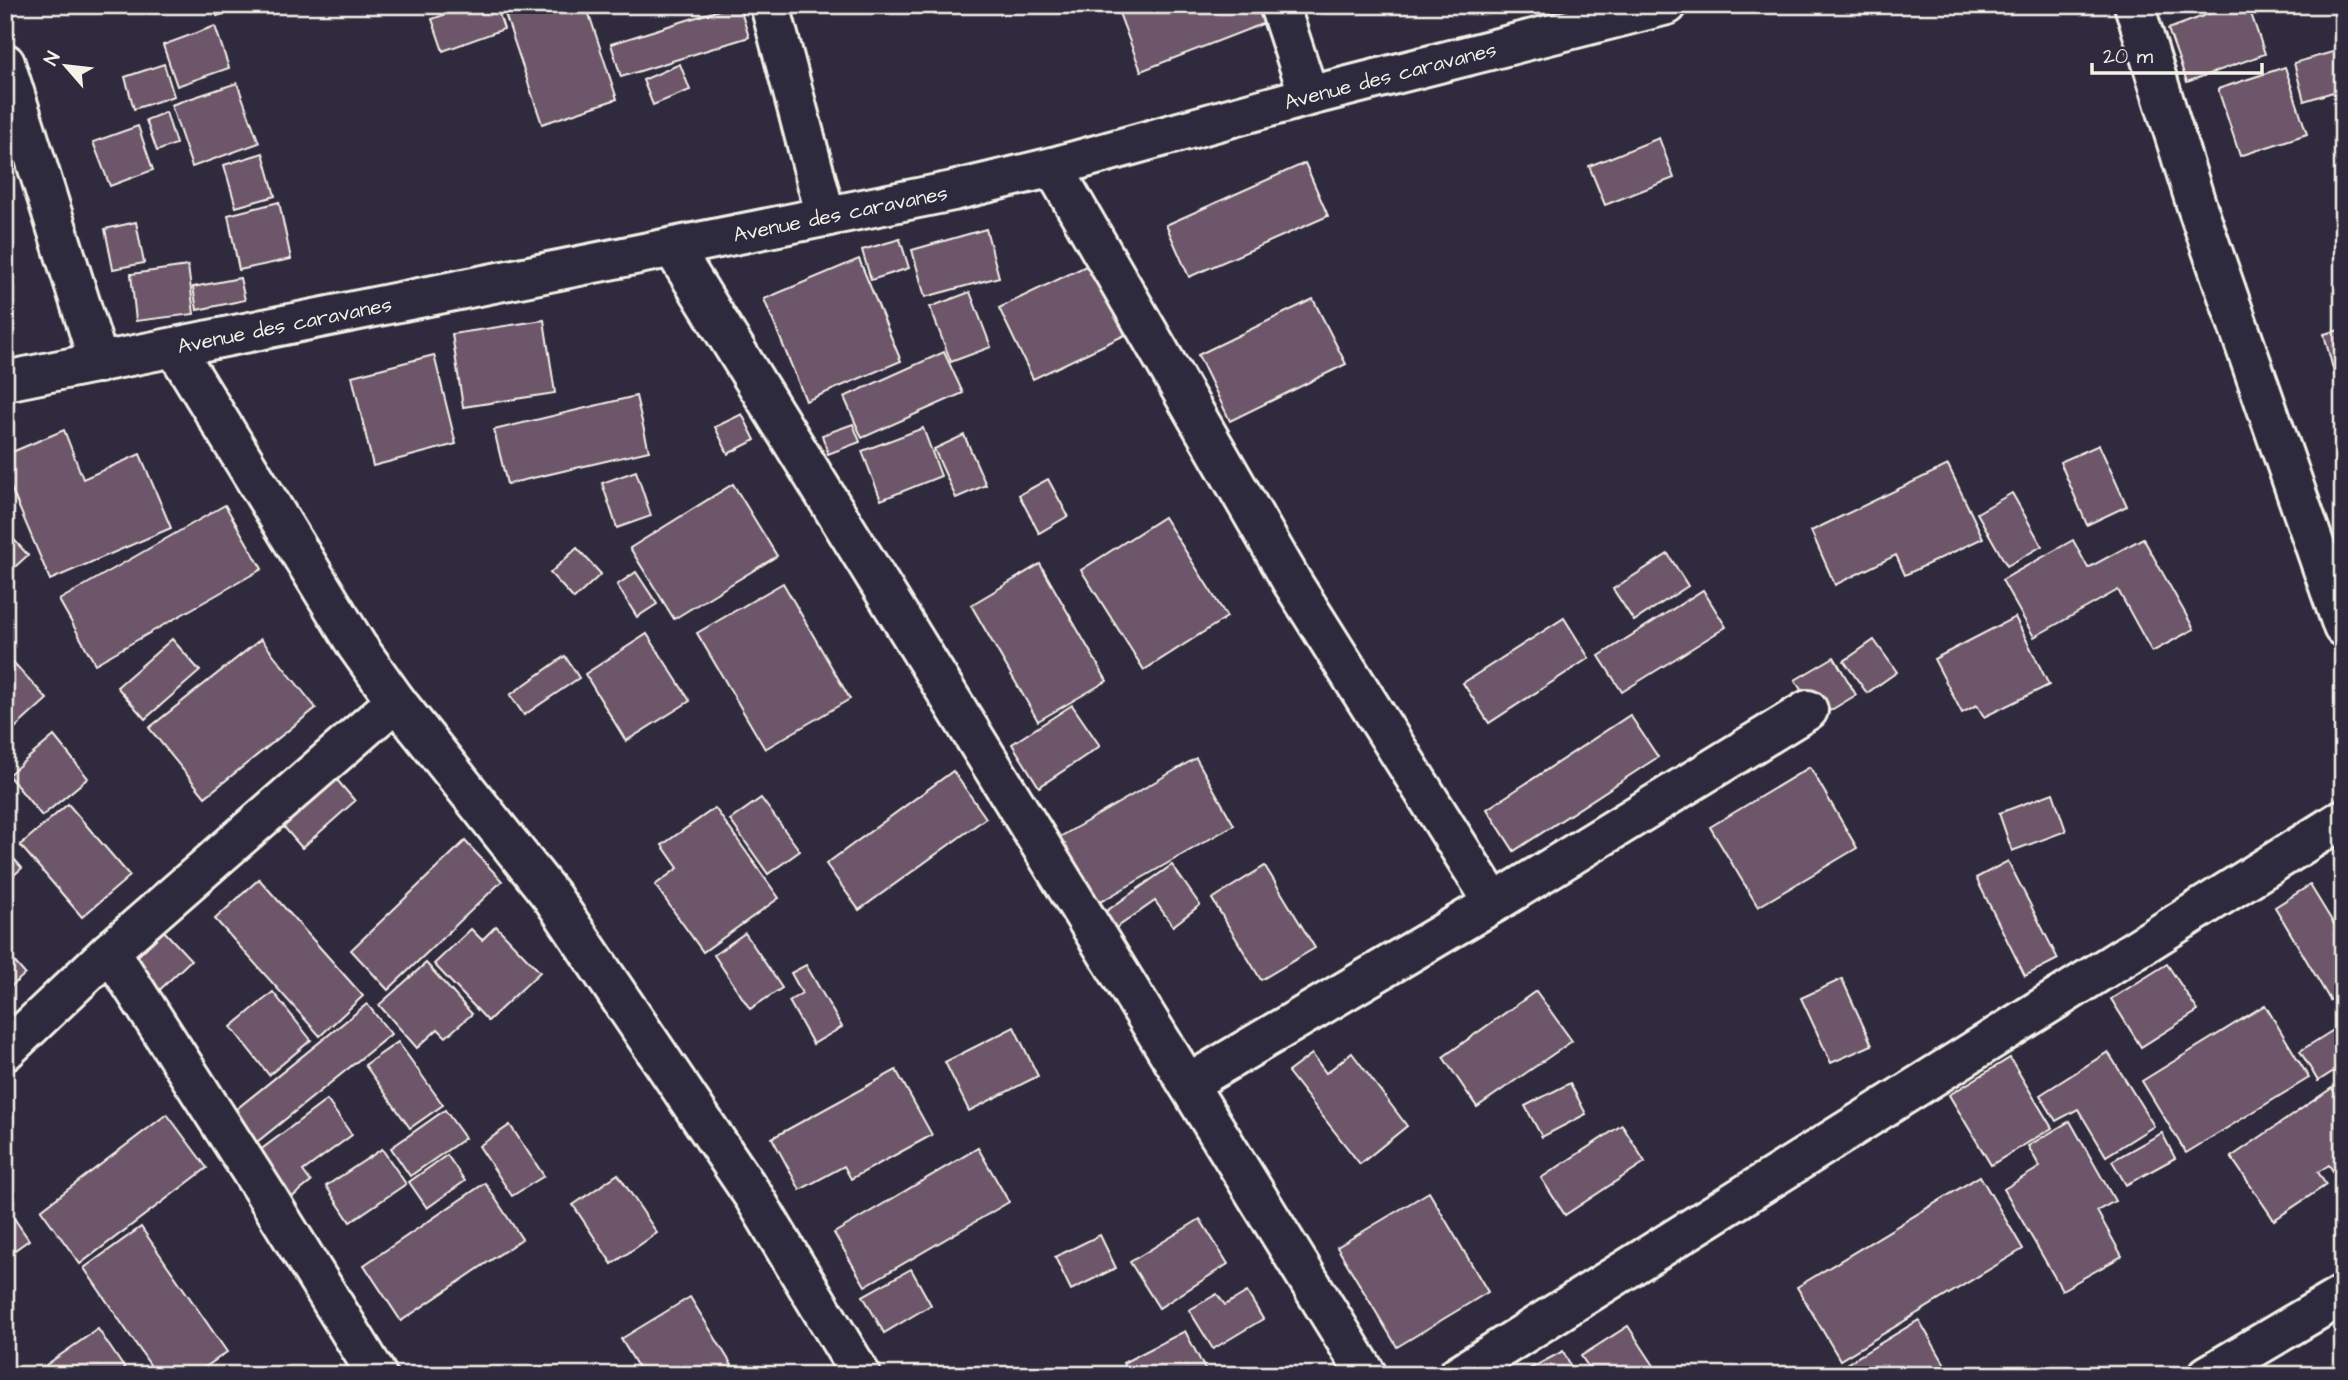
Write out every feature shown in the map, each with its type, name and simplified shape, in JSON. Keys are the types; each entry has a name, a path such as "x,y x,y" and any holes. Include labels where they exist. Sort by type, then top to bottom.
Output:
{"street":[{"path":"770,5 826,217"},
{"path":"1279,5 1309,96"},
{"name":"Avenue des caravanes","path":"5,381 953,191 1053,167 1309,96 1667,5"},
{"path":"2134,5 2197,207 2343,627"},
{"path":"5,63 99,363"},
{"path":"1053,167 1292,582 1494,903"},
{"path":"673,248 1367,1375"},
{"path":"175,348 357,646 396,701 552,897 754,1197 861,1375"},
{"path":"5,1051 110,951 396,701"},
{"path":"1188,1084 1494,903 1808,710"},
{"path":"1458,1375 2343,819"},
{"path":"110,951 263,1190 377,1375"},
{"path":"2208,1375 2343,1295"}],"building":[{"path":"213,5 251,5 217,16"},
{"path":"471,5 496,5 504,29 443,51 432,19"},
{"path":"502,5 586,5 617,99 542,124"},
{"path":"739,5 749,37 621,77 611,44"},
{"path":"1116,5 1264,5 1270,21 1141,71"},
{"path":"2233,5 2248,5 2265,54 2187,82 2168,29"},
{"path":"215,26 229,68 177,86 163,45"},
{"path":"2343,49 2343,89 2304,101 2294,63"},
{"path":"164,64 174,96 134,109 125,77"},
{"path":"680,64 690,90 653,105 643,80"},
{"path":"2285,67 2307,134 2240,156 2218,89"},
{"path":"237,83 259,143 192,167 171,105"},
{"path":"166,112 176,144 157,151 146,120"},
{"path":"138,126 153,170 110,186 93,142"},
{"path":"1659,138 1674,178 1605,205 1589,166"},
{"path":"263,153 275,196 236,207 224,165"},
{"path":"1305,163 1328,216 1189,277 1166,225"},
{"path":"279,202 291,259 239,270 228,215"},
{"path":"136,222 144,263 113,269 105,229"},
{"path":"986,229 999,277 925,297 912,250"},
{"path":"900,239 909,268 871,280 862,250"},
{"path":"859,259 901,361 806,401 764,299"},
{"path":"1092,263 1125,335 1033,379 999,308"},
{"path":"188,266 194,314 136,321 131,274"},
{"path":"240,278 245,300 197,310 193,287"},
{"path":"970,292 991,347 951,362 930,307"},
{"path":"1313,299 1346,364 1230,421 1198,355"},
{"path":"544,320 555,393 463,407 452,334"},
{"path":"2343,329 2343,379 2336,381 2324,334"},
{"path":"944,352 963,393 862,438 844,397"},
{"path":"434,355 456,444 373,466 352,376"},
{"path":"636,396 649,451 507,484 494,430"},
{"path":"742,414 755,440 728,454 715,427"},
{"path":"853,424 860,442 828,454 822,435"},
{"path":"923,428 941,476 881,500 862,451"},
{"path":"64,430 83,479 140,454 171,528 50,580 5,474 5,455"},
{"path":"964,435 986,485 956,498 934,449"},
{"path":"2099,445 2127,506 2087,525 2060,462"},
{"path":"1948,465 1983,538 1905,575 1896,555 1835,585 1811,531"},
{"path":"636,471 651,516 617,528 602,483"},
{"path":"1048,479 1068,516 1039,533 1019,495"},
{"path":"733,484 777,556 674,619 630,548"},
{"path":"2012,493 2042,546 2007,566 1977,513"},
{"path":"225,505 262,569 95,664 59,600"},
{"path":"1164,517 1227,617 1144,670 1081,570"},
{"path":"5,530 28,555 5,576"},
{"path":"2143,538 2194,629 2152,652 2118,590 2034,637 2002,580 2073,540 2088,568"},
{"path":"577,548 601,574 574,599 550,573"},
{"path":"1668,554 1688,586 1634,621 1613,589"},
{"path":"1040,564 1107,681 1038,721 971,605"},
{"path":"636,572 657,604 637,617 617,585"},
{"path":"783,583 850,699 765,749 697,633"},
{"path":"1703,590 1726,627 1622,692 1599,656"},
{"path":"2015,617 2049,685 1984,717 1977,705 1962,713 1934,659"},
{"path":"1564,618 1589,658 1489,723 1463,683"},
{"path":"647,634 690,701 626,741 585,674"},
{"path":"172,639 200,671 145,719 117,687"},
{"path":"261,639 316,708 205,797 149,728"},
{"path":"1874,640 1897,672 1867,693 1844,661"},
{"path":"565,656 579,678 524,715 510,695"},
{"path":"1834,657 1856,695 1818,718 1795,680"},
{"path":"13,662 47,699 5,737 5,670"},
{"path":"1072,705 1100,746 1039,787 1012,744"},
{"path":"1630,715 1658,757 1514,851 1487,809"},
{"path":"54,736 88,778 42,816 8,775"},
{"path":"1196,758 1234,825 1095,905 1058,838"},
{"path":"1810,767 1857,848 1758,907 1710,827"},
{"path":"953,771 986,818 859,910 826,864"},
{"path":"332,774 355,801 302,848 278,820"},
{"path":"2053,793 2066,831 2012,851 1999,813"},
{"path":"761,798 800,851 768,874 730,820"},
{"path":"68,804 130,876 82,917 20,845"},
{"path":"715,808 779,898 703,952 655,885 678,868 662,845"},
{"path":"465,841 502,881 388,990 351,950"},
{"path":"5,849 22,868 5,883"},
{"path":"2008,861 2058,959 2025,976 1976,878"},
{"path":"1172,865 1200,905 1173,926 1155,901 1116,928 1105,912"},
{"path":"1265,866 1315,948 1261,980 1212,899"},
{"path":"259,879 363,996 320,1036 215,919"},
{"path":"2310,885 2343,939 2343,992 2330,1000 2275,907"},
{"path":"496,926 540,972 488,1021 434,964 471,929 482,940"},
{"path":"164,931 191,960 148,1001 122,971"},
{"path":"745,933 782,988 750,1009 714,955"},
{"path":"5,951 25,974 5,992"},
{"path":"426,963 472,1014 446,1037 438,1029 417,1048 379,1005"},
{"path":"2167,964 2198,1011 2141,1047 2111,999"},
{"path":"806,965 842,1027 813,1044 789,1001 802,993 791,973"},
{"path":"1842,979 1872,1045 1831,1063 1801,998"},
{"path":"1536,991 1572,1041 1477,1107 1443,1057"},
{"path":"273,992 311,1040 269,1075 231,1027"},
{"path":"367,1004 391,1034 257,1142 234,1111"},
{"path":"2265,1005 2309,1078 2186,1153 2142,1081"},
{"path":"2343,1024 2343,1065 2318,1081 2300,1051"},
{"path":"1014,1027 1038,1076 969,1111 945,1062"},
{"path":"398,1042 443,1105 410,1128 365,1065"},
{"path":"2108,1052 2154,1126 2106,1156 2078,1109 2056,1121 2040,1095"},
{"path":"1352,1053 1407,1126 1360,1164 1288,1072 1312,1054 1326,1073"},
{"path":"2010,1058 2052,1128 1991,1165 1949,1095"},
{"path":"896,1070 932,1135 851,1179 844,1166 800,1190 772,1138"},
{"path":"1570,1083 1586,1114 1542,1137 1525,1106"},
{"path":"2332,1088 2343,1104 2343,1186 2329,1165 2318,1172 2326,1185 2274,1220 2231,1157"},
{"path":"327,1100 352,1135 303,1171 311,1182 292,1197 259,1151"},
{"path":"445,1110 465,1138 410,1176 391,1148"},
{"path":"167,1114 207,1168 80,1264 41,1210"},
{"path":"2070,1121 2115,1201 2097,1211 2122,1256 2062,1290 2004,1189 2040,1167 2028,1146"},
{"path":"510,1125 544,1176 512,1196 479,1146"},
{"path":"1622,1125 1645,1162 1565,1215 1541,1178"},
{"path":"2162,1133 2175,1158 2126,1185 2112,1161"},
{"path":"978,1148 1009,1202 865,1286 834,1233"},
{"path":"382,1149 406,1184 350,1222 326,1186"},
{"path":"447,1155 465,1181 427,1208 409,1182"},
{"path":"618,1174 657,1233 612,1264 573,1205"},
{"path":"1980,1176 2023,1249 1840,1360 1797,1287"},
{"path":"485,1183 522,1239 401,1321 364,1265"},
{"path":"1429,1192 1488,1292 1397,1347 1337,1247"},
{"path":"5,1205 29,1240 5,1257"},
{"path":"1200,1219 1228,1264 1159,1308 1130,1262"},
{"path":"141,1227 227,1352 194,1375 157,1375 84,1268"},
{"path":"1100,1235 1116,1268 1071,1290 1055,1257"},
{"path":"911,1269 931,1305 884,1333 863,1296"},
{"path":"1247,1292 1263,1319 1213,1349 1189,1310 1217,1294 1225,1305"},
{"path":"690,1297 738,1375 643,1375 621,1339"},
{"path":"1919,1320 1951,1375 1828,1375"},
{"path":"1628,1326 1660,1375 1594,1375 1581,1356"},
{"path":"98,1329 129,1375 52,1375 46,1365"},
{"path":"1185,1331 1208,1375 1129,1375 1123,1363"},
{"path":"1563,1351 1575,1375 1518,1375"}]}
